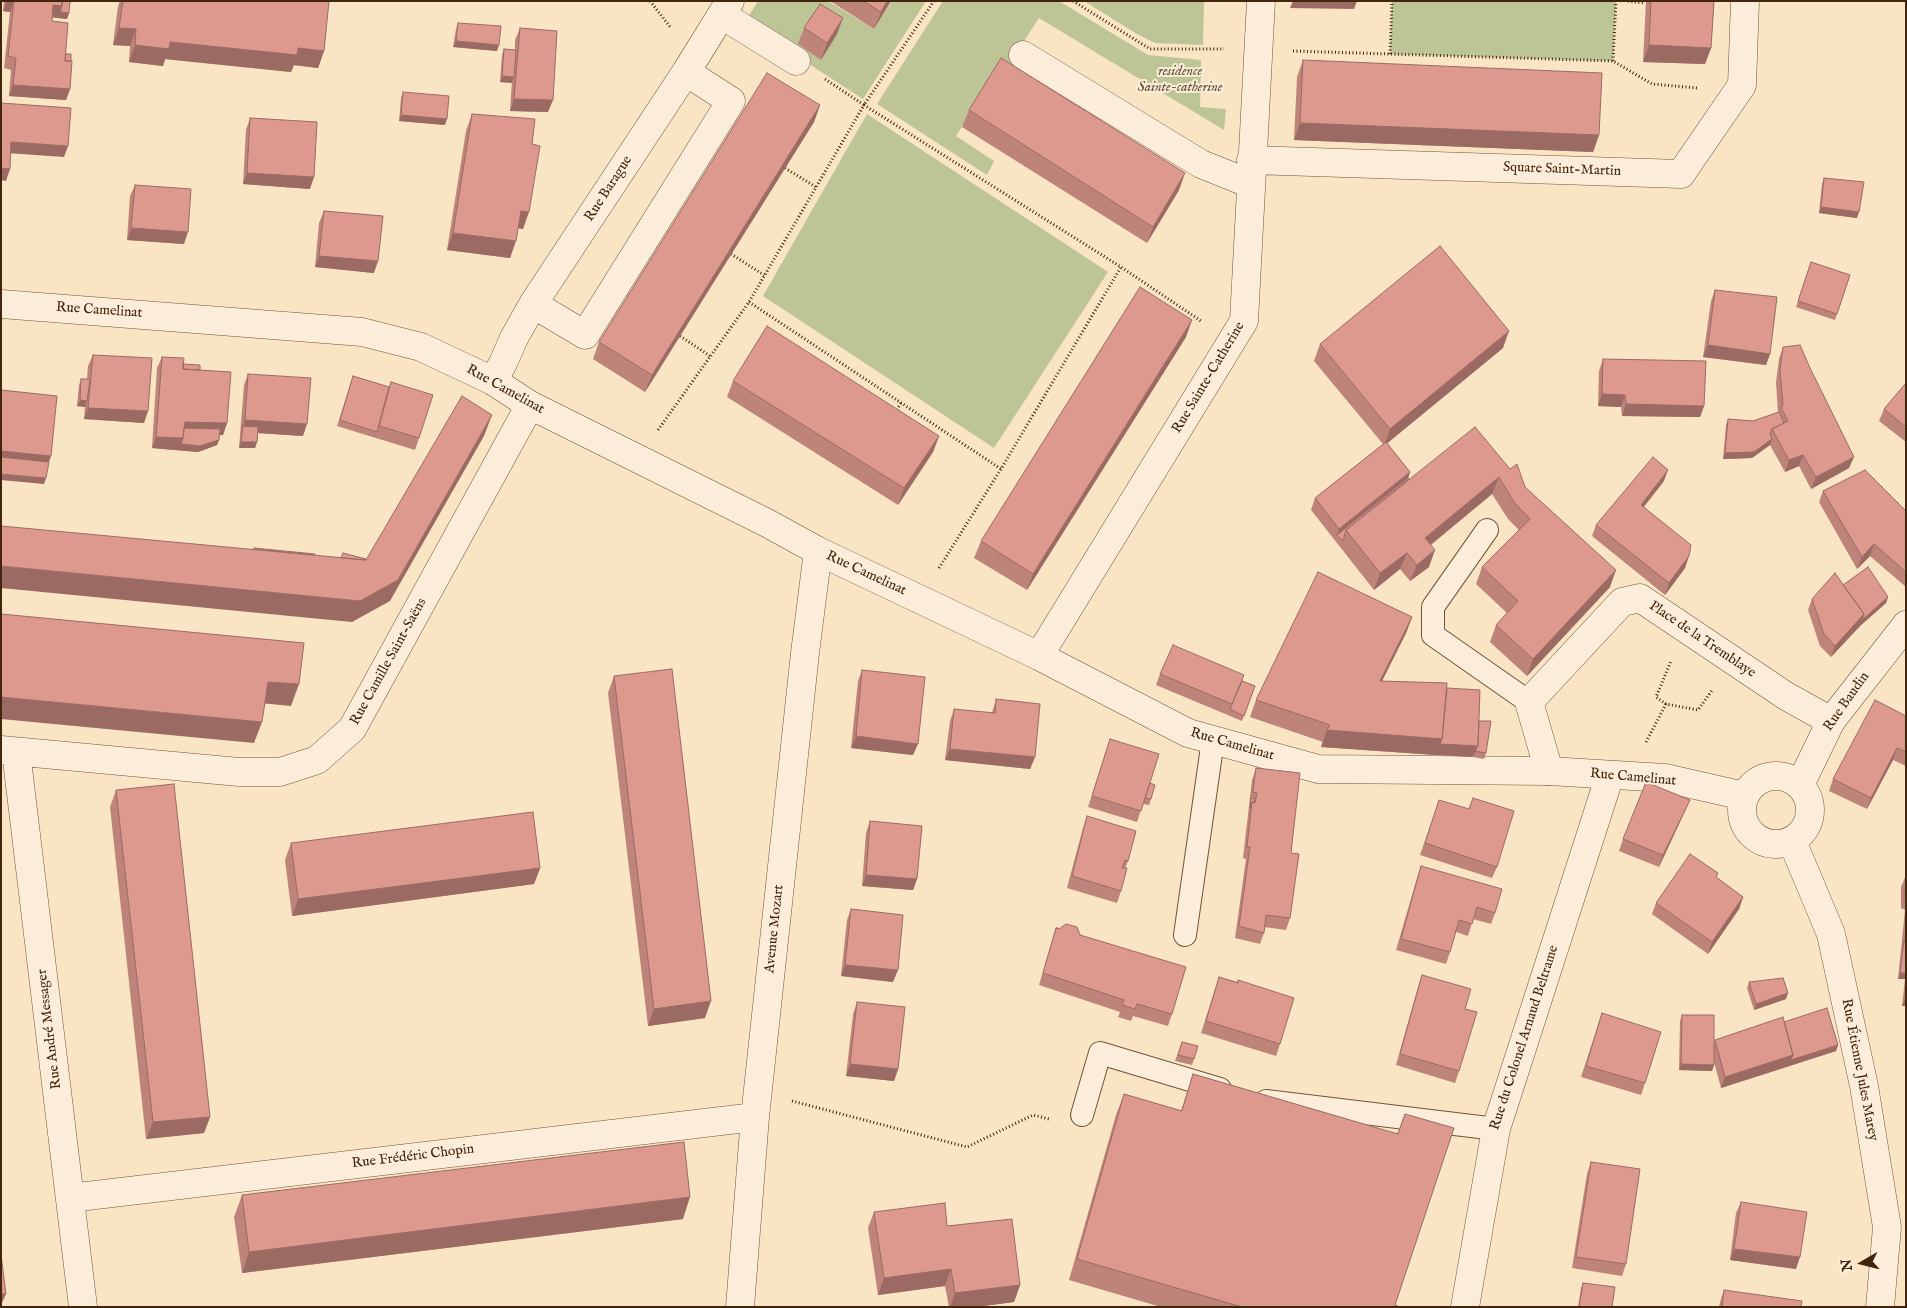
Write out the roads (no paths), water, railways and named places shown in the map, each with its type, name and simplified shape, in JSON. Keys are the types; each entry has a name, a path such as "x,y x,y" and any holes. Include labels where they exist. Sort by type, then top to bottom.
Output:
{"street":[{"name":"Rue Sainte-Catherine","path":"1039,656 1244,321 1260,1"},
{"name":"Square Saint-Martin","path":"1251,172 1681,174 1742,85 1745,1"},
{"path":"726,8 796,61"},
{"name":"Rue Barague","path":"493,380 533,304 726,8"},
{"path":"1023,55 1201,164 1251,172"},
{"path":"533,304 585,335 732,102 686,72"},
{"name":"Rue Camelinat","path":"1,304 362,332 421,347 493,380 530,405 767,523 818,551 1039,656 1188,733 1318,769 1550,771 1620,775 1665,778 1744,796"},
{"name":"Rue Camille Saint-Saëns","path":"9,751 239,772 280,772 317,760 352,729 530,405"},
{"name":"Avenue Mozart","path":"740,1307 756,1105 804,662 818,551"},
{"name":"Place de la Tremblaye","path":"1529,702 1622,602 1640,598 1786,696 1831,721"},
{"name":"Rue Baudin","path":"1800,785 1831,721 1906,625"},
{"path":"1529,702 1550,771"},
{"name":"Rue André Messager","path":"9,751 83,1307"},
{"name":"Rue du Colonel Arnaud Beltrame","path":"1465,1307 1496,1129 1620,775"},
{"path":"1769,776 1780,776 1800,785 1806,793 1810,804 1807,825 1801,834 1782,844 1772,844 1753,836 1746,827 1742,817 1744,796 1751,787 1759,780 1769,776"},
{"name":"Rue Étienne Jules Marey","path":"1792,840 1831,934 1864,1086 1887,1227 1880,1307"},
{"name":"Rue Frédéric Chopin","path":"70,1198 756,1105"}],"lane":[{"path":"1487,530 1433,607 1433,635 1529,702"},
{"path":"1185,935 1213,740"},
{"path":"1082,1115 1100,1053 1253,1099 1496,1129"}],"park label":[{"name":"residence Sainte-catherine","path":"1180,80"}]}
